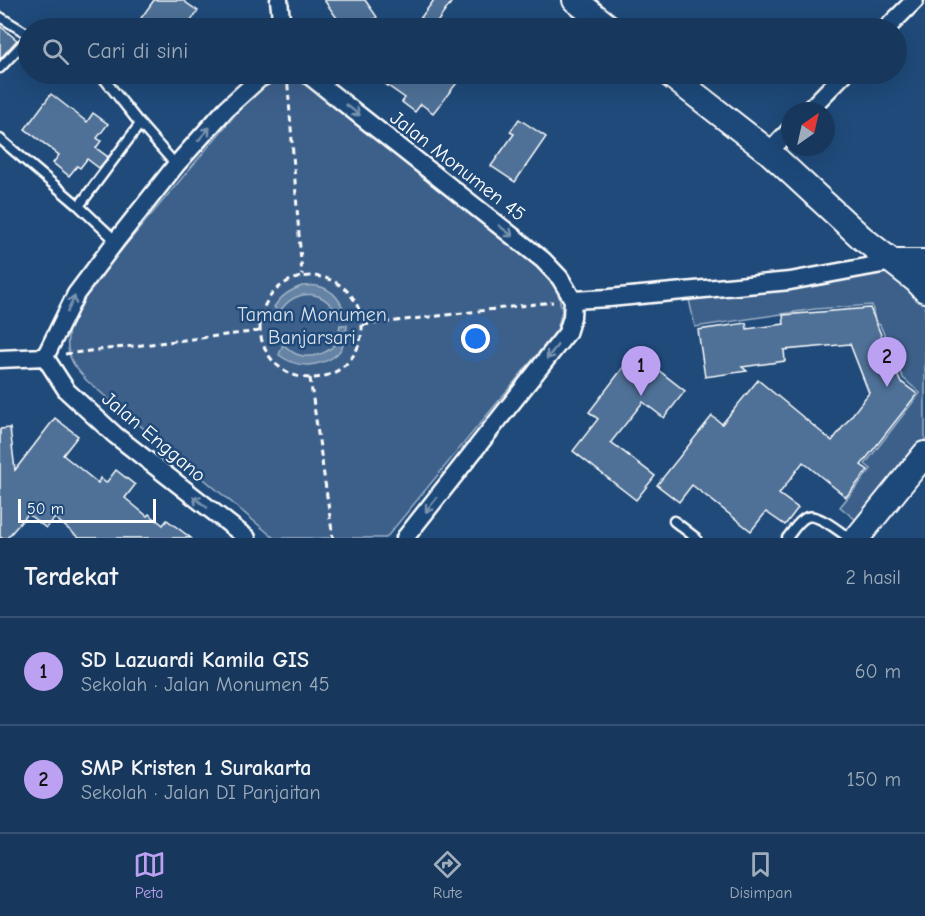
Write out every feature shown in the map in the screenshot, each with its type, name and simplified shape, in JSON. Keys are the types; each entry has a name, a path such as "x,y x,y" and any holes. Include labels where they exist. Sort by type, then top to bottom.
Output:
{"main road":[{"path":"575,0 598,18"},
{"path":"682,84 769,152 862,238 917,281 925,290"},
{"path":"893,262 925,262"},
{"path":"857,538 925,454"}],"street":[{"path":"279,0 281,18"},
{"path":"897,18 915,0"},
{"path":"0,359 45,357 76,294 116,241 226,109 254,84"},
{"name":"Jalan Monumen 45","path":"320,84 543,260 560,278 573,300"},
{"path":"817,102 834,84"},
{"path":"769,152 781,139"},
{"path":"405,538 567,333 572,317 573,300 790,280 893,262"},
{"name":"Jalan Enggano","path":"45,357 68,391 115,435 247,538"}],"lane":[{"path":"0,17 18,29"},
{"path":"0,68 18,47"},
{"path":"108,84 158,146 177,165"},
{"path":"79,206 140,124"},
{"path":"0,139 79,206 116,241"},
{"path":"787,538 801,521 812,517 828,523 849,538"},
{"path":"674,521 696,538"}],"path":[{"path":"288,84 302,276"},
{"path":"302,276 319,276 336,282 350,293 359,308 363,325 360,341 353,356 341,368 327,375 310,378 282,369 271,359 263,345 260,331 260,316 275,289 302,276"},
{"path":"363,325 573,300"},
{"path":"45,357 260,331"},
{"path":"310,378 333,538"}],"green space":[{"name":"Taman Monumen Banjarsari","path":"261,84 307,84 547,274 558,291 562,311 557,330 386,538 274,538 86,380 73,364 68,345 69,328 82,297"},
{"path":"891,268 925,302 925,448 862,525 840,507 871,469 865,464 920,393 903,378 880,325 875,322 872,305 815,309 695,327 688,295 775,292 827,284"}],"shaded area":[{"path":"302,286 315,286 333,293 343,307 346,318 338,318 327,301 311,294 294,298 279,313 274,307 280,299"},
{"path":"340,325 347,325 345,340 339,352 330,359 310,365 300,365 279,355 283,344 292,352 304,356 326,352 337,340"}],"building":[{"path":"154,0 182,0 198,11 193,18 141,18"},
{"path":"324,0 365,0 377,17 376,18 337,18"},
{"path":"434,0 453,0 440,18 420,18"},
{"path":"0,26 17,40 0,59"},
{"path":"385,84 456,84 433,113 421,104 415,112 402,102 405,98"},
{"path":"51,94 87,122 93,113 108,124 97,138 101,141 96,148 108,157 99,168 87,159 69,176 53,163 59,155 25,129"},
{"path":"519,119 546,137 515,182 491,166 514,134 510,132"},
{"path":"870,308 900,381 917,394 861,465 868,470 846,497 803,462 779,494 798,508 785,525 766,512 751,531 692,485 679,502 657,485 712,416 722,424 758,380 832,441 869,393 850,344 784,350 785,361 742,367 747,371 705,377 698,330 746,323 747,329 784,324 783,315"},
{"path":"635,352 685,391 664,418 643,402 611,442 655,476 636,500 573,451 598,419 589,412"},
{"path":"55,418 78,436 63,455 98,483 100,478 106,483 116,470 135,485 125,498 147,516 149,514 163,525 167,520 191,538 79,538 55,518 46,528 28,514 7,538 0,538 0,429 10,428 15,470"}],"place":[{"name":"SMP Kristen 1 Surakarta","path":"887,387"},
{"name":"SD Lazuardi Kamila GIS","path":"641,396"}]}
